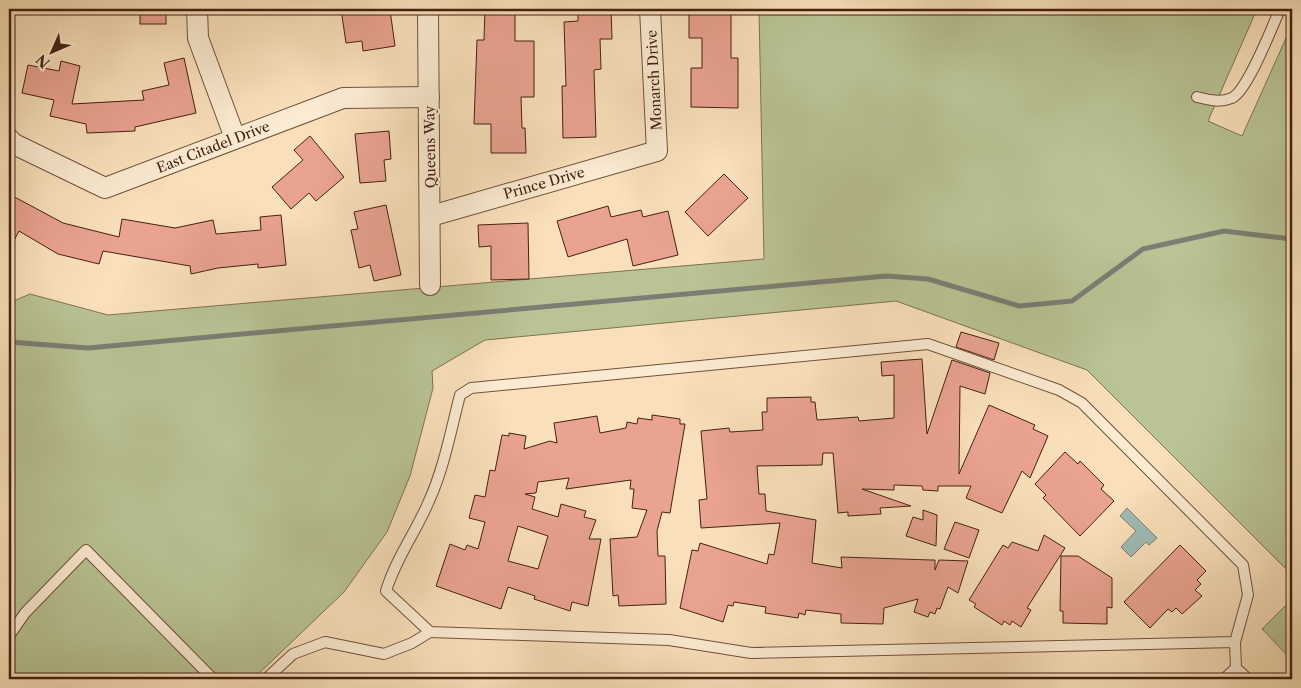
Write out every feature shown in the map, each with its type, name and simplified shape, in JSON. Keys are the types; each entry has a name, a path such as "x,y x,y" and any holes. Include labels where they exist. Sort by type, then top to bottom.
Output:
{"street":[{"path":"198,9 198,38 235,138"},
{"name":"Queens Way","path":"428,9 430,285"},
{"name":"Monarch Drive","path":"650,9 657,151"},
{"name":"East Citadel Drive","path":"9,139 14,144 104,188 343,98 429,97"},
{"name":"Prince Drive","path":"431,216 657,151"}],"lane":[{"path":"1197,97 1217,101 1233,98 1247,81 1280,9"},
{"path":"430,632 386,591 393,567 429,501 446,450 460,395 471,388 928,344 1059,390 1082,403 1243,565 1248,595 1235,642 1236,668 1248,679"},
{"path":"9,636 25,612 86,550 213,679"},
{"path":"266,679 293,654 325,642 384,654 412,643 430,632 669,640 751,653 1235,642"},
{"path":"1224,679 1236,668"}],"green space":[{"path":"759,9 1257,9 1208,121 1242,136 1292,25 1292,575 1087,370 896,301 485,340 432,371 433,388 410,476 387,532 344,592 253,679 9,679 9,303 30,294 108,315 764,259"},
{"path":"1292,599 1292,660 1262,629"}],"water":[{"path":"1127,508 1157,538 1149,545 1146,542 1131,557 1121,547 1136,531 1120,516"}],"building":[{"path":"140,9 166,9 166,24 140,24"},
{"path":"341,9 370,9 371,13 390,10 395,46 363,51 362,41 346,43"},
{"path":"485,9 515,9 515,41 534,41 534,97 521,97 522,128 525,128 526,153 491,153 491,124 474,124 477,40 484,40"},
{"path":"578,9 611,9 612,39 600,39 601,69 594,70 596,137 563,138 562,86 566,86 564,22 578,21"},
{"path":"689,9 731,9 731,58 738,58 738,108 691,107 691,68 702,68 702,38 689,38"},
{"path":"184,58 196,113 135,127 135,131 87,133 86,124 50,116 54,100 22,93 28,65 59,71 61,61 80,66 72,104 144,100 142,91 169,85 164,63"},
{"path":"389,131 391,159 384,160 386,181 360,183 355,134"},
{"path":"310,136 344,177 316,201 309,193 291,209 272,187 303,160 294,150"},
{"path":"724,174 748,198 708,236 685,212"},
{"path":"9,194 63,223 119,237 122,219 175,228 213,220 216,234 261,230 260,217 281,215 286,265 258,268 258,264 218,268 191,274 190,266 103,251 99,264 58,254 19,231 9,250"},
{"path":"386,205 401,275 374,281 370,265 359,268 351,230 358,229 354,212"},
{"path":"608,206 611,217 641,210 643,217 668,211 678,255 633,266 627,239 568,257 557,221"},
{"path":"528,223 529,279 491,280 491,246 479,247 478,225"},
{"path":"961,332 999,343 994,360 956,347"},
{"path":"922,359 927,434 952,360 990,373 985,394 960,386 959,474 989,405 1035,425 1033,429 1048,436 1030,478 1022,471 1002,513 966,498 971,486 938,486 938,491 923,490 922,486 894,485 894,490 862,489 911,506 880,508 881,514 848,516 848,512 838,513 833,453 823,453 822,465 757,466 759,494 765,494 766,511 816,520 812,563 842,568 841,557 935,560 935,570 939,560 968,561 958,593 948,587 940,609 937,608 935,614 930,612 928,617 914,612 918,599 884,608 883,624 841,623 841,614 806,610 805,615 799,613 798,618 765,613 766,607 734,602 733,606 728,605 723,622 680,608 692,550 698,551 700,543 767,564 769,554 774,555 780,523 701,528 699,500 707,499 701,431 729,428 730,432 763,430 762,412 767,412 767,398 811,397 811,402 815,402 817,420 858,417 859,421 894,418 894,375 882,376 881,362"},
{"path":"652,415 680,419 680,424 685,424 670,513 662,512 657,531 658,556 665,556 666,604 619,606 618,595 613,596 610,539 637,537 647,510 632,508 634,489 630,489 631,480 566,489 569,478 538,482 536,493 525,494 535,497 532,509 558,517 561,504 586,511 584,517 596,520 589,539 601,539 588,606 572,602 570,611 534,599 535,596 508,587 501,609 436,586 450,544 465,550 467,545 478,549 485,522 469,518 475,495 485,497 490,470 495,471 502,435 509,436 509,433 526,436 524,449 550,441 557,443 554,423 597,416 600,433 626,428 627,422 637,424 638,418 652,420","holes":["518,526 548,536 538,569 508,561"]},
{"path":"1065,452 1078,464 1080,461 1104,485 1101,489 1114,501 1080,536 1043,498 1046,495 1035,484"},
{"path":"923,510 937,515 936,546 906,536 913,517 923,520"},
{"path":"955,522 979,530 969,558 944,549"},
{"path":"1044,535 1065,548 1027,608 1031,610 1021,627 1012,621 1010,625 1004,621 1002,625 974,607 976,604 969,600 1003,545 1008,548 1012,542 1038,551"},
{"path":"1180,545 1206,571 1197,580 1201,584 1195,590 1202,596 1182,614 1176,608 1172,612 1168,609 1150,628 1124,602"},
{"path":"1061,556 1078,556 1112,578 1112,608 1107,607 1107,624 1063,623 1063,611 1060,611"}],"waterway":[{"path":"9,342 88,348 886,276 928,279 1019,306 1072,301 1143,249 1224,231 1292,239"}]}
